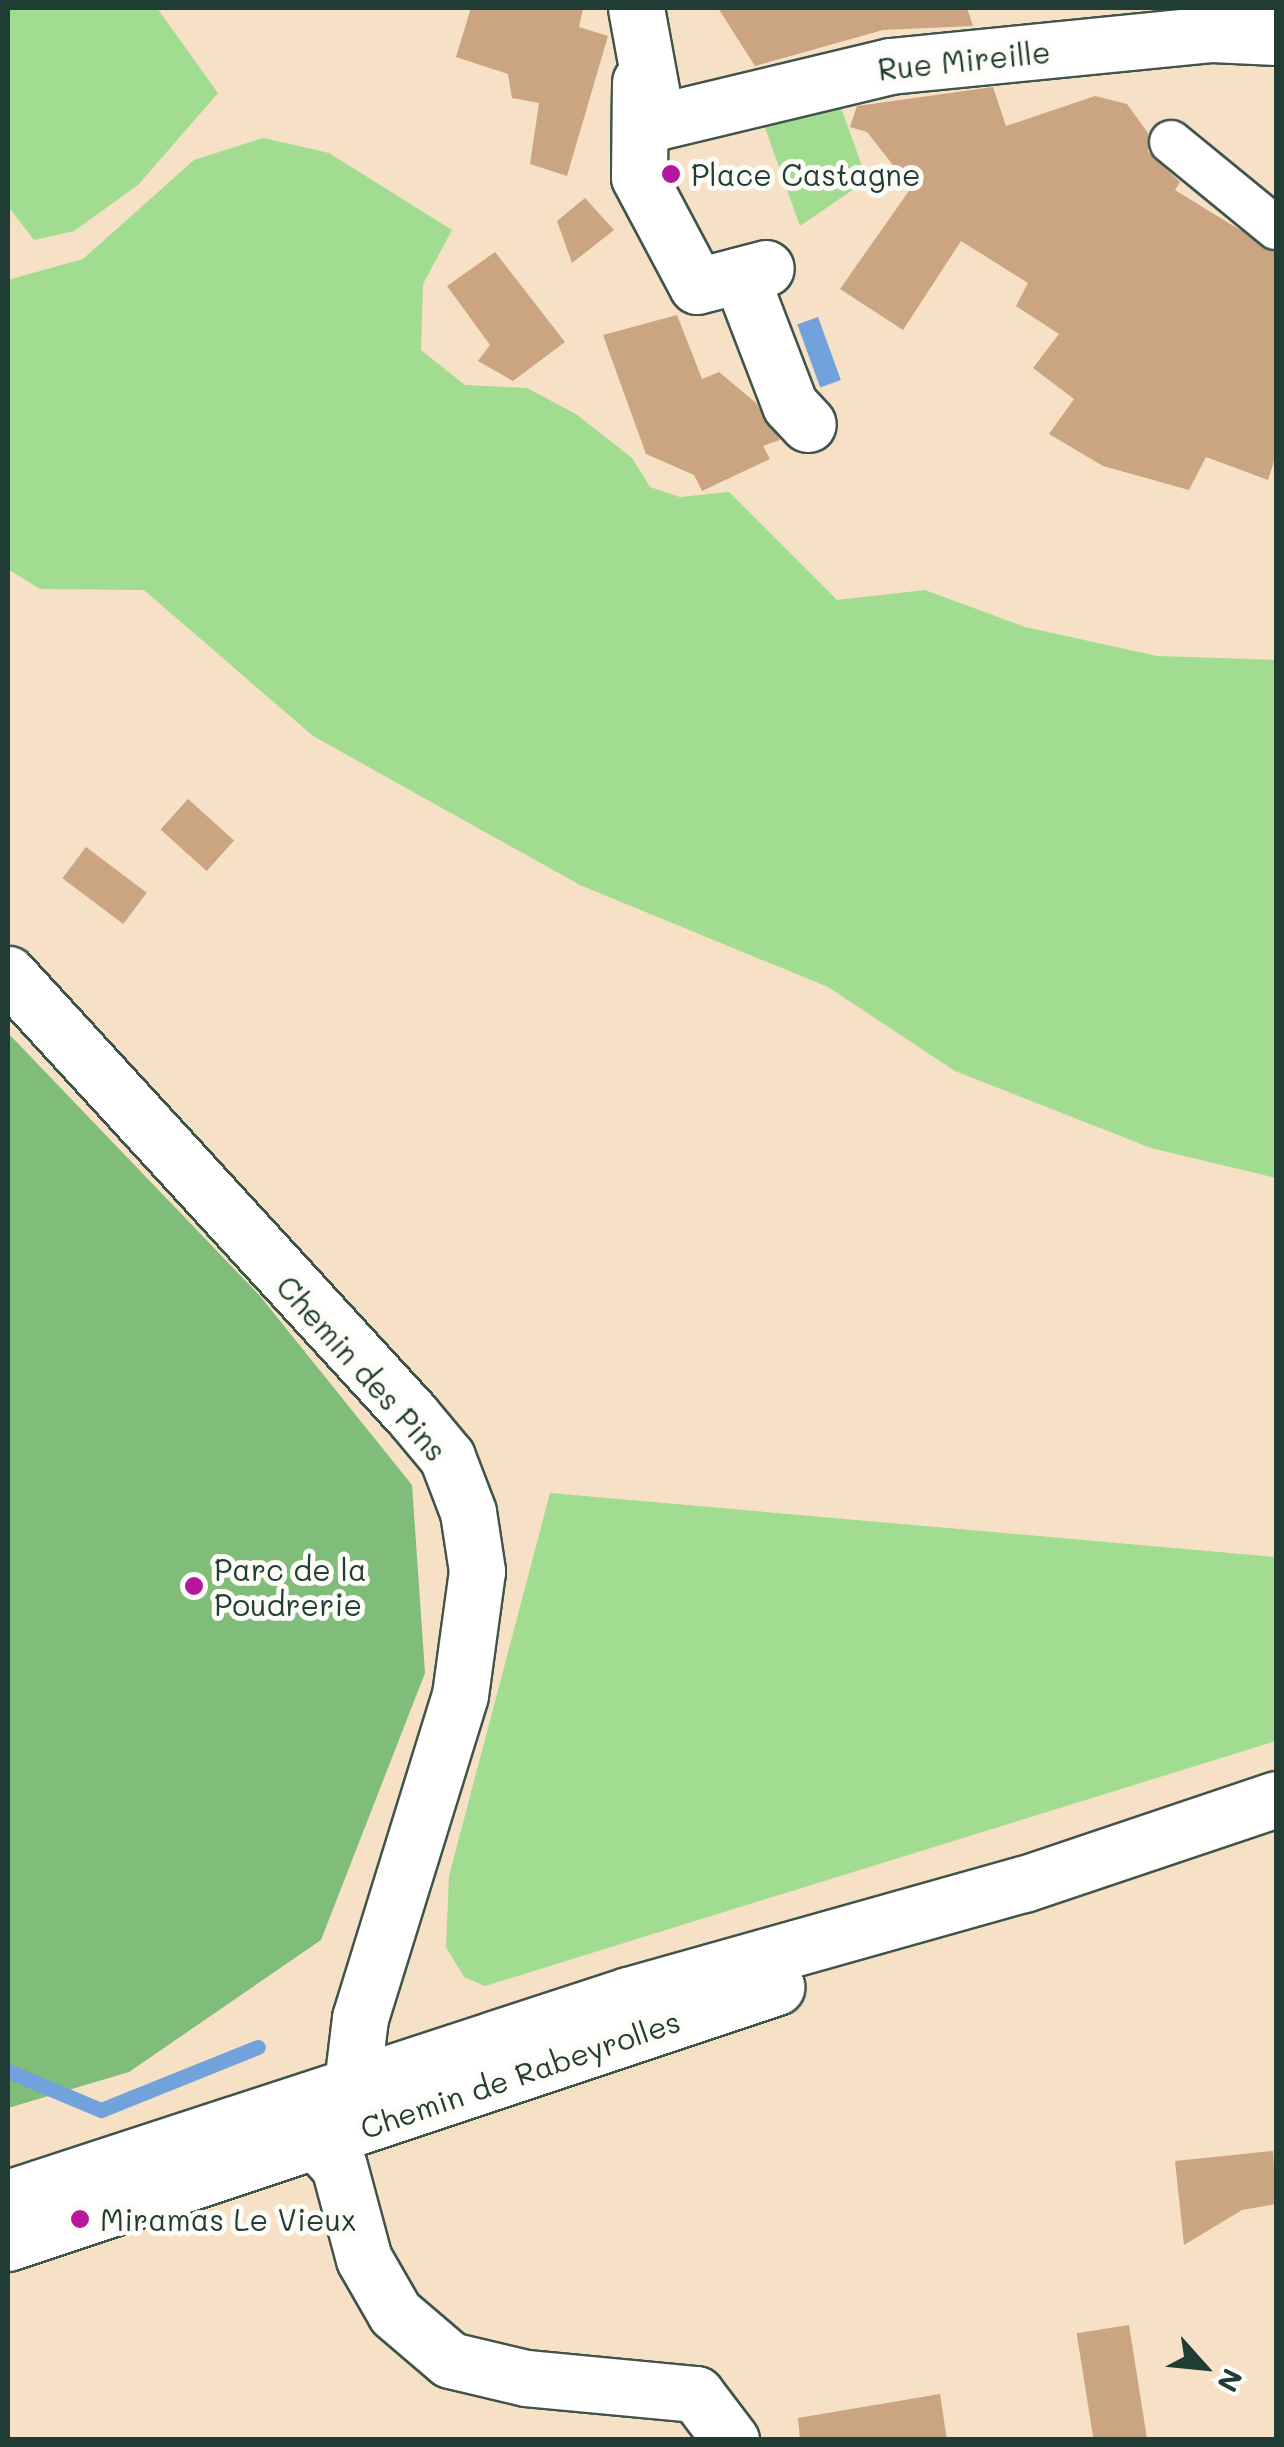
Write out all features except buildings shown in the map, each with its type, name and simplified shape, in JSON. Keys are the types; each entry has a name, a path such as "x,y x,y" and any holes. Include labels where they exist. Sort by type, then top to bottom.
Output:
{"street":[{"name":"Rue Mireille","path":"638,21 656,122 890,66 1212,34 1276,37"},
{"path":"638,21 639,177 734,276 790,405 808,424"},
{"path":"1171,142 1276,228"},
{"name":"Chemin des Pins","path":"8,974 448,1457 468,1512 474,1622 460,1695 360,2018 366,2105"},
{"name":"Chemin de Rabeyrolles","path":"366,2105 628,1995 1024,1884 1276,1799"},
{"name":"Chemin de Rabeyrolles","path":"8,2198 291,2127 855,1960 1024,1884"},
{"path":"291,2127 339,2166 374,2279 394,2313 450,2360 526,2378 696,2394 732,2440"},
{"name":"Chemin de Rabeyrolles","path":"8,2240 291,2127"}],"green space":[{"path":"8,8 157,8 218,93 138,185 74,231 34,240 8,206"},
{"path":"836,94 867,180 800,226 758,108"},
{"path":"263,138 329,153 452,230 423,284 421,350 465,385 527,388 576,414 632,458 650,487 680,497 729,492 837,600 925,590 1025,627 1157,656 1276,660 1276,1178 1151,1148 955,1071 828,987 580,885 313,736 144,590 40,589 8,569 8,280 83,259 194,160"},
{"name":"Parc de la Poudrerie","path":"8,1033 260,1296 412,1485 425,1673 321,1940 129,2072 8,2108"},
{"path":"550,1493 1276,1557 1276,1741 485,1986 464,1977 446,1947 449,1876"}],"water":[{"path":"818,317 841,380 820,387 797,325"}],"waterway":[{"path":"8,2071 101,2110 258,2047"}],"place":[{"name":"Place Castagne","path":"671,174"},
{"name":"Parc de la Poudrerie","path":"194,1586"},
{"name":"Miramas Le Vieux","path":"80,2219"}]}
